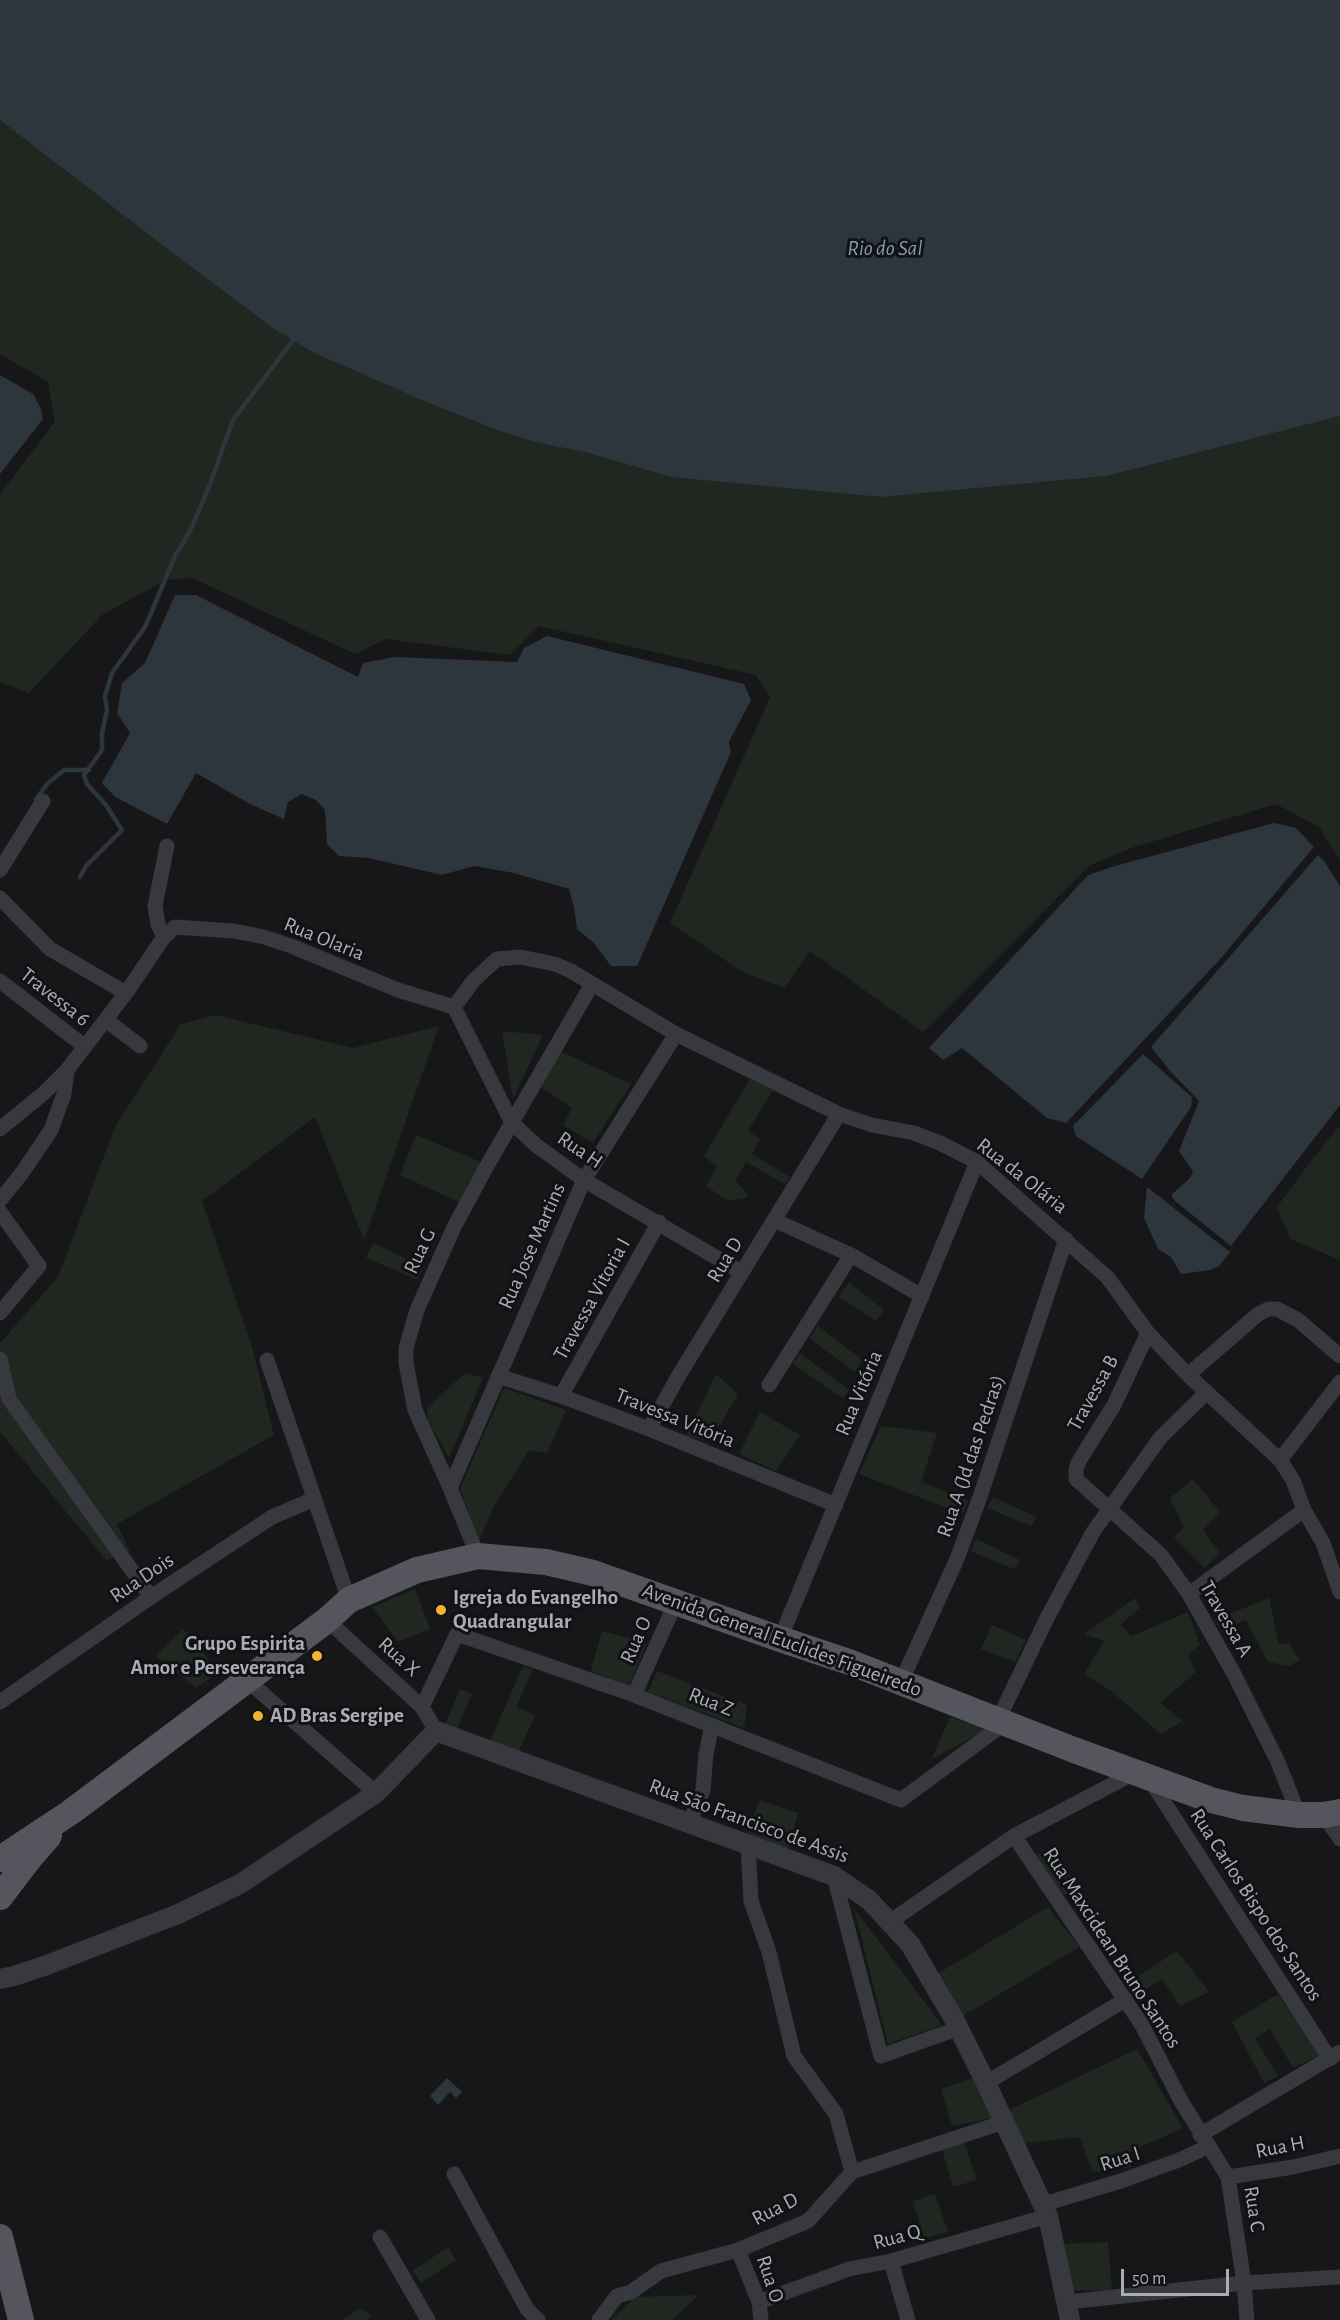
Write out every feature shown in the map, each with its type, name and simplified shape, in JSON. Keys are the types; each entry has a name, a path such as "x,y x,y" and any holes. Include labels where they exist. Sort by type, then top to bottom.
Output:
{"main road":[{"name":"Avenida General Euclides Figueiredo","path":"0,1859 72,1812 327,1620 349,1600 417,1570 478,1556 523,1559 568,1566 849,1662 1074,1750 1211,1800 1243,1808 1321,1814"},
{"name":"Avenida General Euclides Figueiredo","path":"0,1897 29,1859 72,1812"},
{"path":"0,2237 21,2320"}],"street":[{"path":"0,870 43,801"},
{"path":"0,1129 44,1093 67,1070 170,932 158,924 155,906 167,846"},
{"path":"0,898 50,949 126,993"},
{"name":"Rua Olaria","path":"170,932 234,931 264,938 291,946 398,990 454,1007"},
{"name":"Rua da Olária","path":"454,1007 483,970 491,962 503,956 555,964 676,1034 839,1114 872,1125 914,1133 940,1143 976,1162 1108,1278 1121,1292 1148,1333 1188,1375 1280,1460 1293,1480 1304,1510 1323,1543 1340,1592"},
{"name":"Travessa 6","path":"0,981 84,1046"},
{"name":"Rua G","path":"478,1556 415,1410 406,1363 406,1348 427,1286 454,1227 592,984"},
{"name":"Rua H","path":"454,1007 512,1123 543,1150 584,1180 741,1272"},
{"path":"106,1020 140,1046"},
{"name":"Rua Jose Martins","path":"450,1488 584,1180 676,1034"},
{"path":"3,1189 33,1157 57,1117 64,1094 67,1070"},
{"name":"Rua D","path":"649,1429 741,1272 839,1114"},
{"name":"Rua Vitória","path":"780,1640 976,1162"},
{"path":"0,1212 39,1266 0,1313"},
{"path":"774,1220 851,1255 922,1296"},
{"name":"Travessa Vitoria I","path":"561,1396 659,1222"},
{"name":"Rua A (Jd das Pedras)","path":"901,1682 957,1559 1066,1239"},
{"path":"769,1385 851,1255"},
{"path":"1188,1375 1257,1315 1268,1309 1277,1309 1298,1320 1340,1356"},
{"name":"Travessa B","path":"1075,1474 1078,1461 1114,1406 1148,1333"},
{"path":"0,1359 9,1399 151,1597"},
{"path":"267,1360 349,1600"},
{"name":"Travessa Vitória","path":"498,1376 561,1396 649,1429 836,1505"},
{"path":"1280,1460 1340,1382"},
{"path":"1002,1721 1047,1618 1087,1542 1108,1508 1160,1438 1207,1392"},
{"name":"Travessa A","path":"1075,1474 1080,1484 1161,1555 1189,1594 1234,1674 1263,1732 1340,1839"},
{"name":"Rua Dois","path":"0,1702 151,1597 273,1517 314,1499"},
{"path":"1189,1594 1304,1510"},
{"name":"Rua O","path":"634,1695 676,1602"},
{"name":"Rua X","path":"327,1620 422,1707 436,1731"},
{"name":"Rua Z","path":"422,1707 457,1634 634,1695 901,1800 1002,1721"},
{"path":"247,1680 376,1793"},
{"path":"689,1824 703,1790 706,1754 712,1725"},
{"path":"0,1979 47,1965 178,1914 240,1884 266,1869 376,1793 436,1731"},
{"name":"Rua São Francisco de Assis","path":"436,1731 834,1876 859,1891 891,1921 909,1944 958,2028 986,2083 1046,2210 1069,2311"},
{"path":"891,1921 1014,1836 1142,1773"},
{"name":"Rua Carlos Bispo dos Santos","path":"1142,1773 1335,2056"},
{"name":"Rua Maxcidean Bruno Santos","path":"1014,1836 1142,2025 1204,2141"},
{"path":"748,1845 751,1901 769,1952 794,2056 836,2114 852,2172"},
{"path":"834,1876 881,2056 958,2028"},
{"path":"986,2083 1125,2000"},
{"name":"Rua I","path":"1046,2210 1179,2160 1204,2141 1335,2056"},
{"name":"Rua D","path":"599,2320 617,2296 631,2292 661,2271 738,2250 808,2221 852,2172 1004,2122"},
{"name":"Rua C","path":"1204,2141 1228,2176 1244,2283 1246,2320"},
{"name":"Rua H","path":"1228,2176 1293,2167 1340,2156"},
{"path":"454,2174 526,2309 538,2320"},
{"name":"Rua Q","path":"759,2302 849,2270 891,2261 1046,2210"},
{"path":"380,2237 428,2320"},
{"name":"Rua O","path":"738,2250 759,2302 761,2320"},
{"path":"891,2261 908,2320"},
{"path":"1069,2311 1244,2283 1340,2277"}],"shaded area":[{"path":"0,120 274,329 314,353 424,401 502,432 539,443 589,453 882,497 1107,476 1340,416 1340,860 1319,827 1276,804 1134,847 1090,865 923,1032 810,951 784,988 741,971 670,923 770,697 756,675 539,626 510,655 385,639 355,654 192,578 166,580 102,615 29,693 0,682 0,494 55,422 48,382 0,354"},
{"path":"216,1015 353,1048 439,1026 364,1240 315,1117 202,1201 252,1347 274,1435 117,1524 130,1552 106,1560 0,1432 0,1343 58,1277 115,1127 181,1024"},
{"path":"502,1031 543,1035 513,1099"},
{"path":"560,1051 631,1084 593,1143 563,1125 572,1108 541,1087"},
{"path":"750,1079 773,1090 748,1131 760,1139 752,1154 790,1177 785,1184 746,1162 735,1181 748,1194 746,1198 728,1201 706,1186 717,1167 704,1156"},
{"path":"1340,1125 1340,1260 1290,1239 1277,1207"},
{"path":"416,1135 481,1162 459,1202 400,1175"},
{"path":"373,1243 423,1267 418,1280 366,1258"},
{"path":"849,1282 884,1310 876,1321 839,1297"},
{"path":"818,1326 862,1360 855,1372 809,1338"},
{"path":"800,1353 849,1390 844,1399 793,1364"},
{"path":"465,1373 483,1378 449,1458 428,1420 427,1408"},
{"path":"716,1374 738,1394 710,1442 686,1436"},
{"path":"504,1388 566,1410 547,1453 529,1450 493,1508 479,1541 460,1489"},
{"path":"760,1412 800,1435 776,1471 739,1454"},
{"path":"881,1426 937,1433 921,1482 968,1500 963,1514 859,1474"},
{"path":"1193,1479 1220,1512 1203,1530 1220,1553 1205,1568 1174,1537 1184,1527 1170,1498"},
{"path":"993,1497 1037,1517 1031,1526 987,1508"},
{"path":"976,1539 1020,1560 1014,1569 970,1551"},
{"path":"415,1589 430,1629 398,1642 372,1607"},
{"path":"1135,1598 1140,1608 1120,1625 1132,1636 1188,1612 1200,1645 1188,1655 1196,1672 1160,1703 1183,1721 1161,1734 1110,1690 1084,1674 1104,1641 1084,1634"},
{"path":"1269,1598 1279,1644 1289,1643 1300,1660 1289,1666 1268,1662 1246,1620 1221,1629 1214,1620"},
{"path":"992,1625 1026,1640 1015,1662 981,1649"},
{"path":"183,1629 219,1672 196,1688 156,1656"},
{"path":"602,1631 647,1643 629,1686 591,1671"},
{"path":"523,1666 533,1670 516,1707 535,1715 518,1753 490,1741"},
{"path":"657,1671 747,1705 744,1728 648,1692"},
{"path":"460,1689 472,1694 457,1730 445,1725"},
{"path":"950,1717 987,1729 931,1760"},
{"path":"759,1800 798,1813 787,1853 747,1836"},
{"path":"1032,1854 1058,1855 1078,1889 1064,1895"},
{"path":"1048,1907 1079,1947 961,2017 937,1974"},
{"path":"854,1908 942,2025 888,2044"},
{"path":"1177,1951 1209,1992 1180,2006 1162,1979 1132,1999 1126,1984"},
{"path":"1278,1994 1320,2055 1293,2068 1270,2029 1255,2038 1278,2076 1264,2083 1232,2022"},
{"path":"1137,2049 1183,2128 1127,2153 1132,2167 1092,2172 1080,2137 1024,2143 1007,2111"},
{"path":"973,2078 992,2118 952,2126 941,2089"},
{"path":"964,2142 977,2180 953,2187 942,2149"},
{"path":"935,2194 948,2232 924,2238 913,2201"},
{"path":"1108,2242 1112,2290 1071,2291 1061,2244"},
{"path":"448,2247 456,2260 421,2283 413,2271"},
{"path":"699,2295 672,2320 611,2320 635,2297"},
{"path":"360,2308 372,2317 367,2320 342,2320"}],"water":[{"name":"Rio do Sal","path":"0,0 1340,0 1340,416 1107,476 882,497 671,477 589,453 539,443 502,432 314,353 274,329 0,120"},
{"path":"0,375 33,394 41,409 43,419 0,474"},
{"path":"175,595 196,595 358,677 363,663 395,657 517,662 524,648 547,636 744,684 751,700 729,742 731,752 637,966 611,966 594,943 577,929 569,889 514,873 474,866 442,875 369,858 339,856 327,844 325,810 316,800 302,794 288,802 284,819 250,804 196,773 167,824 115,797 102,783 130,733 117,713 122,683 145,663"},
{"path":"1274,823 1296,828 1314,847 1222,957 1066,1123 1047,1118 962,1048 943,1060 929,1048 1088,875"},
{"path":"1318,855 1340,886 1340,1105 1231,1246 1175,1201 1171,1195 1190,1178 1193,1171 1179,1151 1199,1101 1151,1047"},
{"path":"1143,1054 1192,1097 1191,1107 1142,1179 1076,1136 1073,1126"},
{"path":"1147,1187 1230,1252 1219,1266 1210,1270 1181,1274 1171,1257 1158,1249 1144,1218"},
{"path":"447,2078 462,2092 456,2098 450,2092 438,2105 430,2096"}],"waterway":[{"path":"80,877 86,866 122,830 106,805 87,784 84,775 102,750 102,733 107,710 105,696 112,673 145,627 176,554 189,533 209,487 233,420 293,340"},
{"path":"36,799 48,783 64,770 89,770"}],"place":[{"name":"Igreja do Evangelho Quadrangular","path":"441,1610"},
{"name":"Grupo Espirita Amor e Perseverança","path":"317,1656"},
{"name":"AD Bras Sergipe","path":"258,1716"}]}
